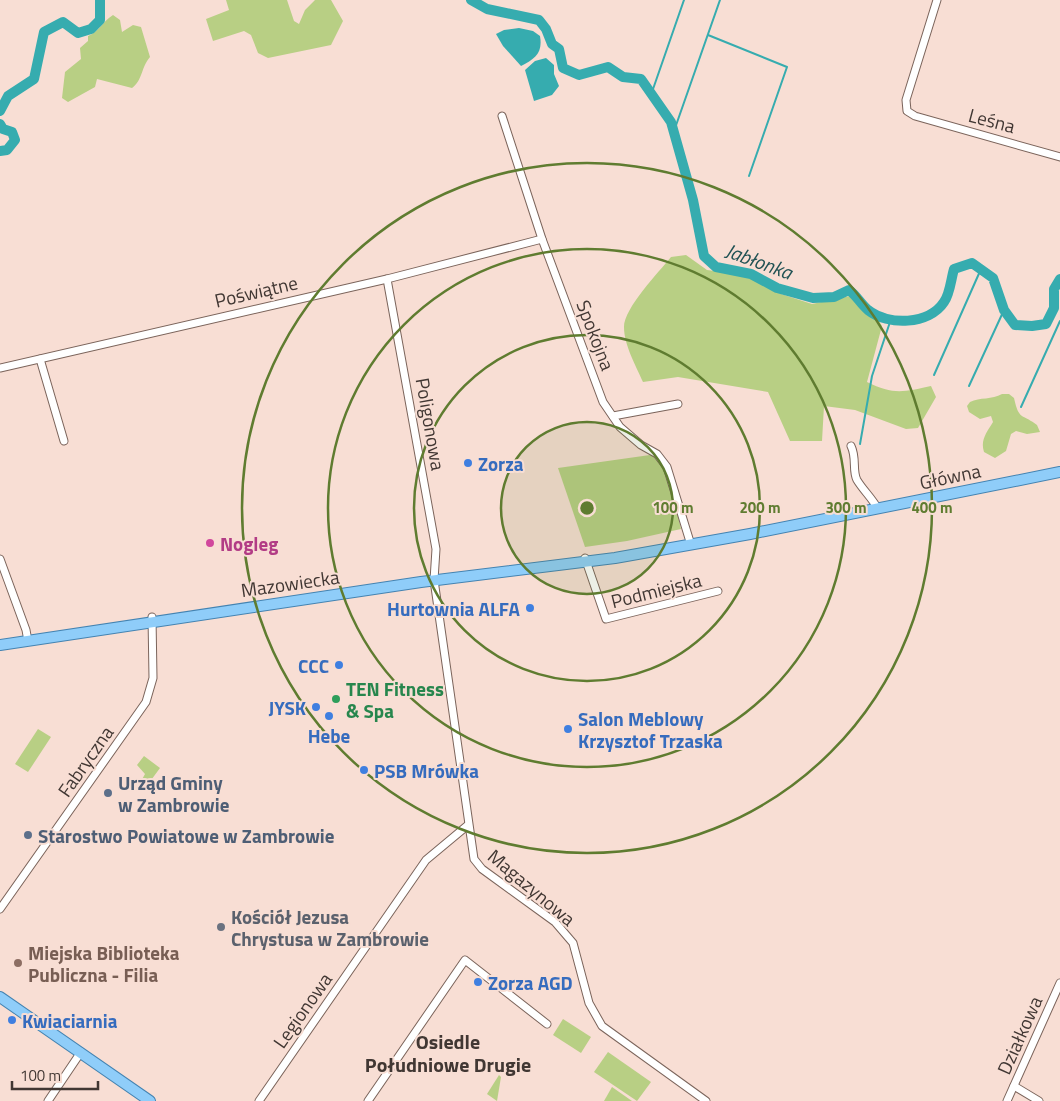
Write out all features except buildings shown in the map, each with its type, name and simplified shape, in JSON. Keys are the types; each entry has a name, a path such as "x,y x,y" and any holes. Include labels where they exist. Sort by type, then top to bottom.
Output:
{"main road":[{"name":"Główna","path":"585,560 691,545 1060,472"},
{"name":"Mazowiecka","path":"0,640 27,638 152,619 338,588 585,560"},
{"name":"Mazowiecka","path":"0,645 27,638"},
{"path":"0,997 150,1101"}],"street":[{"name":"Leśna","path":"937,0 906,100 907,112 915,116 1060,157"},
{"name":"Spokojna","path":"502,116 542,239 603,402 620,427 641,445 657,454 667,468 691,545"},
{"name":"Poświątne","path":"0,368 387,279 542,239"},
{"name":"Poligonowa","path":"387,279 435,540 434,578"},
{"path":"40,359 64,441"},
{"path":"613,416 678,404"},
{"path":"850,446 856,455 856,479 871,496 878,509"},
{"path":"0,559 27,638"},
{"name":"Podmiejska","path":"585,560 606,619 718,591"},
{"name":"Magazynowa","path":"434,578 474,859 477,864 555,922 573,943 589,1003 602,1026 706,1101"},
{"name":"Fabryczna","path":"0,909 146,702 153,678 152,619"},
{"name":"Legionowa","path":"259,1101 426,860 468,825"},
{"path":"368,1101 465,960 547,1024"},
{"name":"Działkowa","path":"1007,1101 1060,983"},
{"path":"48,1101 80,1052"},
{"path":"1014,1086 1039,1101"}],"green space":[{"path":"226,0 287,0 294,21 299,24 305,10 315,0 331,0 343,21 331,45 268,58 258,53 251,35 244,31 213,41 206,19 229,10"},
{"path":"113,15 120,20 122,32 133,25 141,27 150,57 136,85 132,88 97,79 95,87 68,102 62,98 65,72 81,59 80,48 88,41 88,36"},
{"path":"686,255 707,270 746,275 781,294 812,304 850,296 865,313 877,318 882,326 867,382 892,391 913,390 931,386 936,397 918,428 906,429 855,410 824,406 822,441 790,441 768,392 678,377 643,382 626,341 624,327 626,319 636,300 671,257"},
{"path":"1009,394 1014,398 1022,416 1037,425 1040,432 1027,434 1016,431 1011,434 1006,451 995,458 984,452 983,448 985,436 993,422 991,416 980,419 969,412 967,406 974,400"},
{"path":"657,454 667,467 681,529 627,541 585,547 558,468"},
{"path":"38,729 51,737 28,772 15,764"},
{"path":"144,756 160,768 146,787 140,783 145,774 137,765"},
{"path":"563,1019 591,1037 581,1053 553,1035"},
{"path":"608,1052 651,1082 637,1101 594,1072"},
{"path":"499,1075 501,1077 497,1101 487,1094"},
{"path":"612,1087 632,1101 604,1101"}],"water":[{"path":"519,28 533,31 540,36 541,42 537,55 521,66 503,46 496,34 504,30"},
{"path":"546,58 554,65 554,74 559,86 552,95 534,101 525,70 535,61"}],"waterway":[{"name":"Jabłonka","path":"0,111 8,96 34,79 44,32 63,22 78,33 91,29 100,20 100,0"},
{"name":"Jabłonka","path":"471,0 487,9 539,20 546,29 552,44 559,49 563,68 579,75 608,67 623,77 641,79 671,122 693,200 704,256 716,267 751,274 777,288 813,298 834,297 849,290 868,310 876,315 886,319 908,321 919,319 937,310 948,295 954,269 972,263 993,278 1004,310 1015,325 1032,326 1046,324 1054,308 1054,289 1060,279"},
{"path":"652,92 684,0"},
{"path":"674,131 720,0"},
{"path":"708,35 787,67 749,176"},
{"name":"Jabłonka","path":"0,124 3,129 12,132 15,140 7,150 0,151"},
{"path":"934,375 981,269"},
{"path":"969,386 1004,310"},
{"path":"860,444 872,376 891,319"},
{"path":"1021,407 1060,321"}],"place":[{"name":"Zorza","path":"468,463"},
{"name":"Nogleg","path":"210,543"},
{"name":"Hurtownia ALFA","path":"530,608"},
{"name":"CCC","path":"339,665"},
{"name":"TEN Fitness & Spa","path":"336,699"},
{"name":"JYSK","path":"316,707"},
{"name":"Hebe","path":"329,716"},
{"name":"Salon Meblowy Krzysztof Trzaska","path":"568,729"},
{"name":"PSB Mrówka","path":"364,770"},
{"name":"Urząd Gminy w Zambrowie","path":"108,793"},
{"name":"Starostwo Powiatowe w Zambrowie","path":"28,835"},
{"name":"Kościół Jezusa Chrystusa w Zambrowie","path":"221,927"},
{"name":"Miejska Biblioteka Publiczna - Filia","path":"18,963"},
{"name":"Zorza AGD","path":"478,982"},
{"name":"Kwiaciarnia","path":"12,1020"}],"district":[{"name":"Osiedle Południowe Drugie","path":"448,1052"}]}
